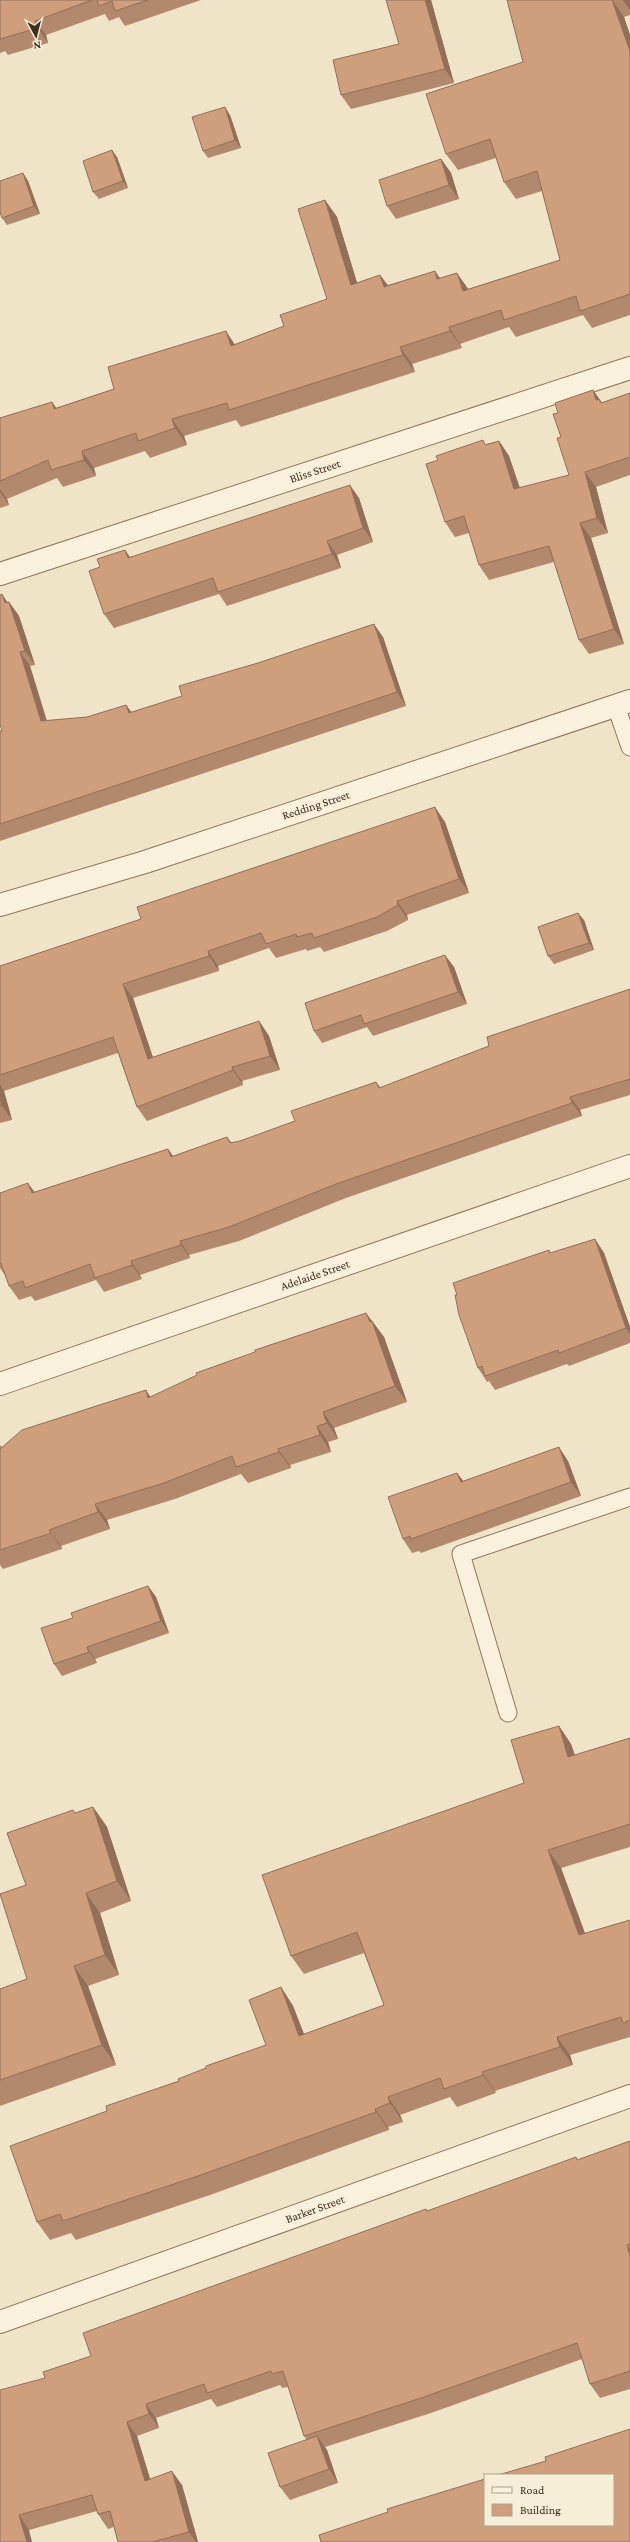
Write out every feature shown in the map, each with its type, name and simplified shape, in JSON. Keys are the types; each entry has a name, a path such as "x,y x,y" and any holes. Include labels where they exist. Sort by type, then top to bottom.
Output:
{"street":[{"name":"Bliss Street","path":"0,574 630,368"},
{"name":"Redding Street","path":"0,905 145,862 623,703"},
{"name":"Adelaide Street","path":"0,1384 630,1166"},
{"name":"Barker Street","path":"0,2322 630,2096"}],"lane":[{"path":"623,703 630,747"},
{"path":"508,1714 461,1554 630,1497"}],"building":[{"path":"0,0 92,0 35,21 38,28 0,39"},
{"path":"97,0 148,0 115,11 112,1 99,6"},
{"path":"386,0 425,0 445,69 341,95 333,60 399,44"},
{"path":"507,0 612,0 630,51 630,294 580,311 576,296 504,320 501,310 449,327 450,331 400,347 403,355 229,410 227,403 172,419 175,428 138,441 136,433 82,451 84,460 51,470 48,460 0,481 0,418 52,402 54,409 114,389 108,367 226,331 231,346 284,326 280,315 327,299 298,209 325,200 351,285 380,275 384,287 435,271 437,279 457,273 463,291 560,260 537,171 504,182 490,139 446,154 426,94 523,62"},
{"path":"225,107 235,140 203,151 192,117"},
{"path":"112,150 123,181 93,192 83,161"},
{"path":"441,159 449,185 387,206 379,180"},
{"path":"23,173 34,206 2,218 0,212 0,181"},
{"path":"593,390 596,400 599,399 601,403 630,393 630,457 585,472 597,518 580,523 614,629 579,640 549,546 479,565 464,516 445,522 426,464 438,460 436,456 483,440 485,445 499,441 514,489 569,475 557,438 561,437 553,414 558,413 555,403"},
{"path":"350,485 363,528 327,541 332,554 218,592 213,578 104,614 89,571 100,567 97,559 125,550 128,558"},
{"path":"2,594 5,603 9,602 25,651 20,652 41,721 87,717 126,705 129,713 182,696 179,686 258,663 374,624 397,692 0,824 0,731 2,731 0,724 0,595"},
{"path":"435,807 459,879 397,901 398,905 377,917 314,938 312,933 297,937 296,934 266,944 261,933 208,951 209,956 123,984 148,1059 259,1021 270,1056 232,1067 233,1070 137,1107 113,1037 0,1075 0,966 141,919 137,907"},
{"path":"578,913 589,943 548,956 538,927"},
{"path":"445,955 458,992 364,1024 361,1015 314,1031 305,1003"},
{"path":"630,989 630,1079 570,1097 572,1103 336,1184 229,1227 180,1241 181,1245 131,1261 132,1265 95,1278 90,1264 25,1288 23,1281 9,1286 0,1263 0,1193 28,1183 32,1193 168,1149 171,1157 227,1137 230,1143 240,1141 295,1121 291,1111 376,1082 379,1088 489,1046 487,1037"},
{"path":"595,1239 626,1328 559,1353 558,1350 485,1376 482,1366 478,1368 459,1315 455,1295 457,1295 453,1283 549,1250 550,1253"},
{"path":"366,1313 370,1322 372,1321 395,1386 323,1412 327,1423 317,1426 320,1435 278,1449 279,1452 236,1467 232,1456 164,1483 95,1504 98,1512 49,1530 51,1533 0,1550 0,1449 22,1430 146,1390 148,1398 197,1375 196,1373 255,1352 255,1350"},
{"path":"559,1447 571,1482 411,1539 410,1536 403,1539 388,1497 457,1473 461,1482"},
{"path":"148,1586 161,1621 87,1647 89,1652 54,1664 41,1628 73,1618 71,1613"},
{"path":"559,1726 568,1757 630,1738 630,1824 548,1850 579,1935 630,1920 630,2020 623,2023 621,2017 557,2037 560,2047 482,2072 483,2075 444,2089 440,2078 388,2097 390,2103 375,2109 376,2112 198,2176 63,2221 60,2214 37,2222 10,2146 107,2111 106,2106 179,2081 178,2079 206,2068 206,2066 266,2045 249,2000 281,1987 299,2036 384,2005 357,1932 291,1956 262,1875 524,1783 511,1740"},
{"path":"93,1807 117,1881 86,1893 105,1955 74,1966 102,2045 0,2080 0,1989 27,1979 0,1894 26,1885 7,1833 73,1810 75,1813"},
{"path":"630,2141 630,2244 627,2245 630,2256 630,2371 590,2384 577,2343 421,2398 304,2436 283,2371 272,2374 271,2371 207,2393 204,2384 146,2404 149,2414 127,2422 145,2481 172,2471 189,2532 152,2542 118,2542 110,2511 98,2514 92,2495 19,2515 27,2542 0,2542 0,2390 45,2378 43,2372 91,2356 83,2333 426,2209 427,2211 576,2157 577,2160"},
{"path":"630,2429 630,2542 321,2542 319,2535 388,2512 387,2509 484,2479 484,2526 614,2526 614,2474 501,2474 546,2461 545,2457"},
{"path":"317,2436 329,2469 280,2487 268,2453"}]}
